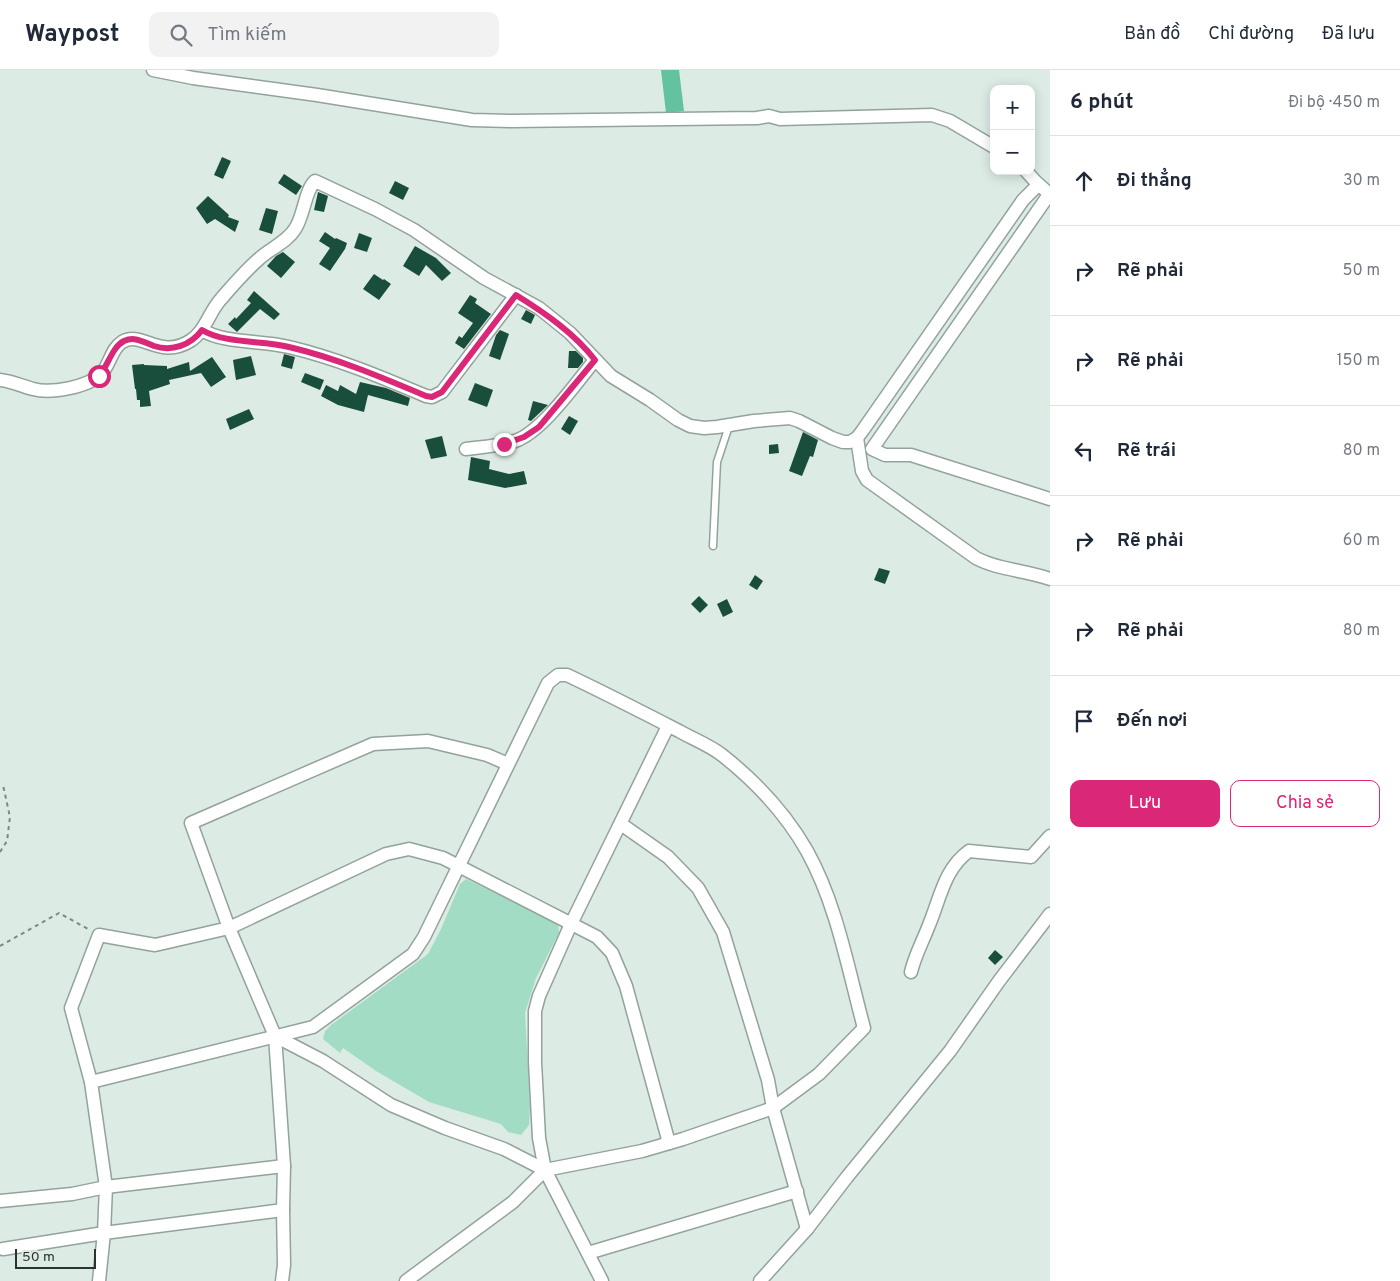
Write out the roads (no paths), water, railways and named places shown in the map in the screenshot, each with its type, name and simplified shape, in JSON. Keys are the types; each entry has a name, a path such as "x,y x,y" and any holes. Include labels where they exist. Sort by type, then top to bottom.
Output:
{"street":[{"path":"153,70 193,78 317,95 472,120 643,120 757,118 769,116 780,119 932,115 950,121 990,145"},
{"path":"1029,175 1042,189 1050,191"},
{"path":"0,380 43,390 81,385 92,381 104,371 122,342 131,339 141,340 162,348 172,348 192,341 202,330 212,309 223,296 259,258 284,241 295,230 304,210 312,184 315,181 375,208 414,230 503,290 539,308 570,333 611,376 690,426 704,428 729,426 754,421 790,418 843,442 850,442 857,438 1023,200 1038,185"},
{"path":"1050,196 1042,204 872,449 884,454 911,455 1050,499"},
{"path":"202,330 210,335 221,338 291,347 355,367 432,397 442,392 516,295"},
{"path":"466,449 515,441 532,432 549,415 595,360"},
{"path":"857,438 860,465 864,476 883,491 983,562 1029,572 1050,579"},
{"path":"91,1082 313,1027 413,954 424,937 548,683 558,675 567,675 721,754 760,789 783,815 807,851 834,916 864,1028 819,1074 772,1108 642,1151 546,1170 513,1202 413,1279"},
{"path":"602,1281 546,1170 539,1138 535,1062 535,1011 538,996 571,924 668,726"},
{"path":"282,1281 284,1166 275,1036 229,928 191,823 373,744 428,741 487,755 508,764"},
{"path":"621,824 668,857 698,888 723,932 768,1080 772,1108 798,1191 807,1229"},
{"path":"911,972 914,958 930,924 950,870 959,858 969,851 1031,856 1050,836"},
{"path":"99,1281 106,1187 91,1082 71,1008 99,935 154,945 229,928 386,854 409,849 443,858 597,937 612,953 626,986 669,1142"},
{"path":"760,1281 807,1229 950,1051 999,981 1050,914"},
{"path":"275,1036 322,1060 391,1105 445,1128 504,1149 546,1170"},
{"path":"0,1201 72,1194 106,1187 284,1166"},
{"path":"588,1253 798,1191"},
{"path":"3,1249 104,1233 283,1210"}],"lane":[{"path":"713,546 717,462 729,426"}]}
